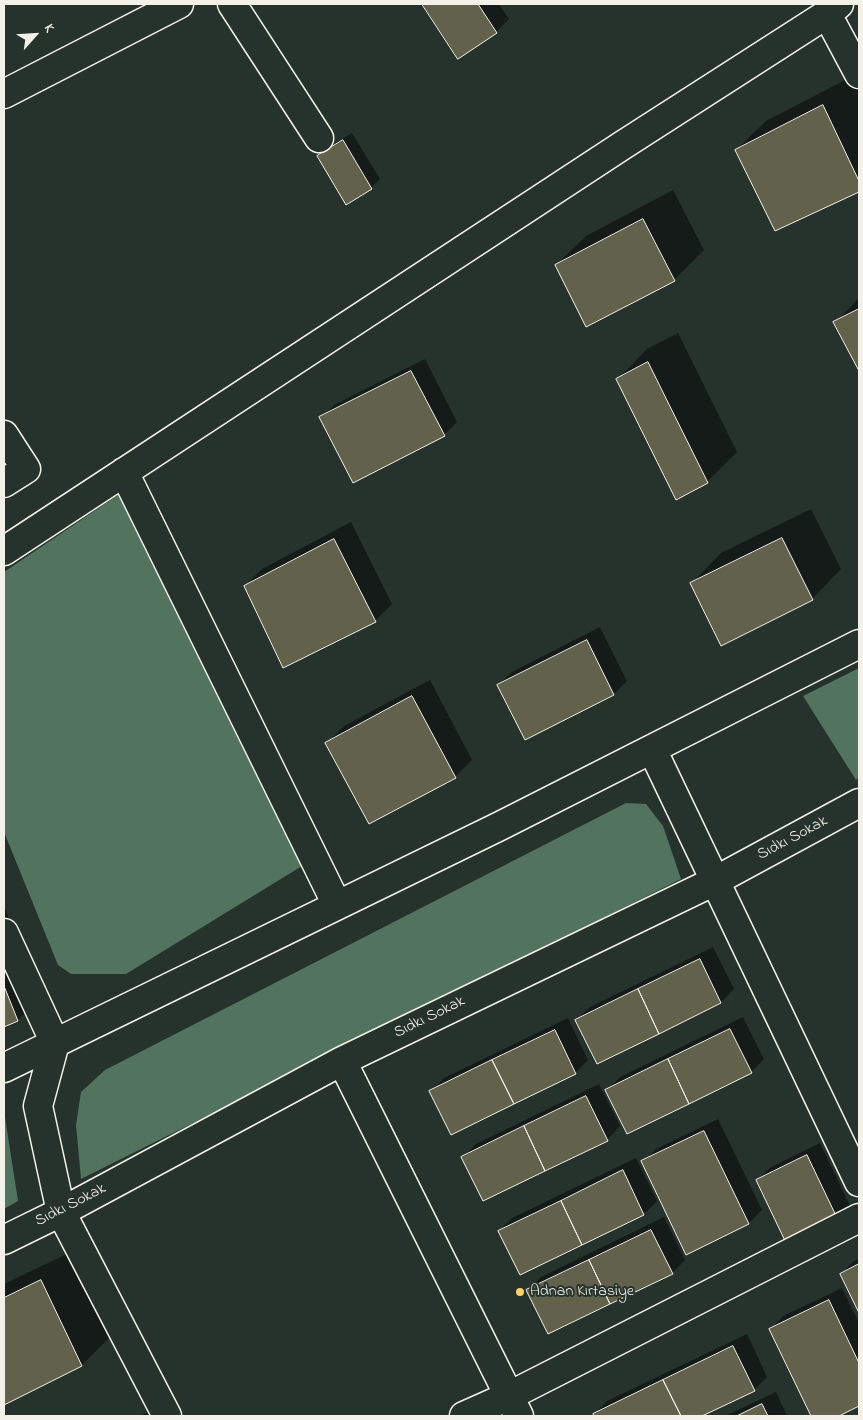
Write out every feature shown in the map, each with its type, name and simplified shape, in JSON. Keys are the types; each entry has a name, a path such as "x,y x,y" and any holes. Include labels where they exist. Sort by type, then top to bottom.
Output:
{"street":[{"path":"4,94 179,4"},
{"path":"232,4 319,138"},
{"path":"4,551 833,9 857,63"},
{"path":"4,435 26,470 4,483"},
{"path":"124,472 337,906"},
{"path":"4,1068 492,830 859,644"},
{"path":"652,749 859,1182"},
{"name":"Sıdkı Sokak","path":"4,1240 61,1212 342,1061 715,881 859,804"},
{"path":"4,933 55,1043 38,1106 61,1212 167,1416"},
{"path":"342,1061 514,1406"},
{"path":"464,1416 514,1406 859,1218"}],"green space":[{"path":"124,491 302,866 126,974 71,974 58,965 4,832 4,572"},
{"path":"859,668 859,777 856,780 803,696"},
{"path":"626,803 646,804 663,826 681,879 81,1179 76,1125 81,1092 105,1070"},
{"path":"4,1111 18,1201 4,1209"}],"building":[{"path":"422,4 478,4 497,33 458,59"},
{"path":"823,105 859,181 859,192 775,231 735,150"},
{"path":"343,140 372,189 346,205 317,156"},
{"path":"643,219 675,281 586,327 555,265"},
{"path":"859,309 859,371 833,322"},
{"path":"648,362 708,483 676,500 616,379"},
{"path":"411,371 445,436 353,483 319,417"},
{"path":"782,538 813,600 721,646 690,583"},
{"path":"334,539 376,622 283,668 244,586"},
{"path":"587,640 614,695 525,740 497,685"},
{"path":"412,696 456,778 369,824 325,743"},
{"path":"700,959 721,1003 659,1034 638,989"},
{"path":"4,986 18,1021 4,1027"},
{"path":"638,989 659,1034 597,1064 575,1020"},
{"path":"730,1029 752,1073 689,1104 668,1059"},
{"path":"555,1030 576,1074 514,1104 492,1060"},
{"path":"668,1059 689,1104 627,1134 605,1090"},
{"path":"492,1060 514,1104 451,1135 429,1091"},
{"path":"586,1096 608,1141 545,1171 524,1126"},
{"path":"524,1126 545,1171 483,1201 461,1157"},
{"path":"704,1131 749,1224 686,1255 641,1161"},
{"path":"807,1155 839,1222 788,1247 756,1180"},
{"path":"623,1170 644,1215 582,1245 561,1201"},
{"path":"561,1201 582,1245 520,1275 498,1231"},
{"path":"651,1230 673,1274 610,1304 589,1260"},
{"path":"589,1260 610,1304 548,1334 526,1290"},
{"path":"859,1264 859,1313 840,1274"},
{"path":"41,1280 82,1366 4,1405 4,1298"},
{"path":"829,1300 859,1363 859,1406 839,1416 811,1416 769,1329"},
{"path":"733,1346 755,1391 702,1416 681,1416 663,1380"},
{"path":"663,1380 681,1416 594,1416 593,1414"},
{"path":"762,1404 768,1416 737,1416"}],"place":[{"name":"Adnan Kırtasiye","path":"520,1292"}]}
